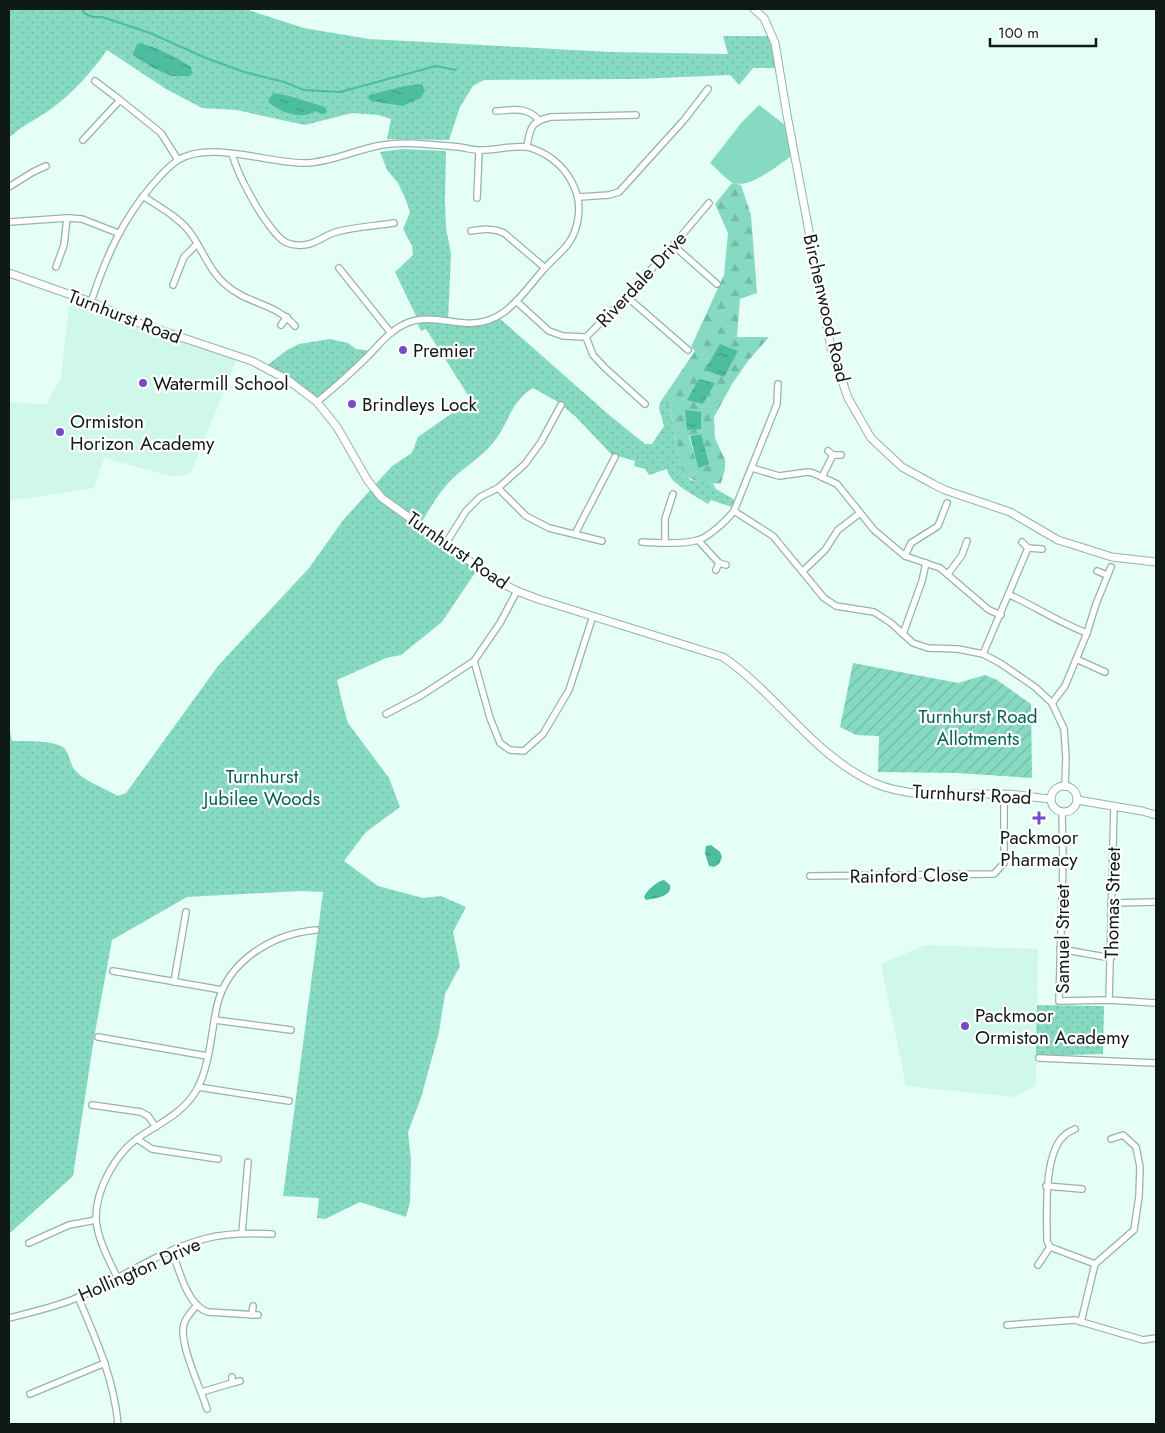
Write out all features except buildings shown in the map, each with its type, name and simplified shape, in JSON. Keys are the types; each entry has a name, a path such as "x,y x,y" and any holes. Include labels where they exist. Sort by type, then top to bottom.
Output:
{"street":[{"name":"Birchenwood Road","path":"754,9 764,18 775,43 832,348 848,398 872,438 902,467 946,490 1010,512 1058,540 1112,557 1156,562"},
{"path":"95,81 161,133 178,160"},
{"path":"579,197 609,195 619,192 684,120 708,89"},
{"path":"83,140 120,100"},
{"path":"496,112 520,109 533,114 539,120"},
{"path":"527,146 532,127 539,120 551,117 636,115"},
{"path":"90,302 105,260 118,232 143,196 160,176 178,160 191,155 217,151 283,162 308,163 335,159 378,146 388,145 439,145 479,151 527,146 558,163 572,181 579,197 578,222 574,233 568,243 501,316 486,322 466,323 420,320 404,324 390,332 348,376 317,402"},
{"path":"477,198 479,151"},
{"path":"232,154 236,169 263,216 277,235 285,242 297,246 312,244 334,232 394,223"},
{"path":"9,187 46,166"},
{"path":"143,196 178,220 197,244 218,278 227,287 248,299 277,310 295,326"},
{"name":"Riverdale Drive","path":"516,301 549,331 563,336 586,337 627,297 674,246 709,203"},
{"path":"9,222 66,218 82,219 118,232"},
{"path":"56,267 56,259 64,245 66,218"},
{"path":"471,231 488,229 504,233 545,268"},
{"path":"173,285 184,257 197,244"},
{"path":"674,246 718,284"},
{"path":"339,268 390,332"},
{"name":"Turnhurst Road","path":"9,273 90,302 140,324 256,363 288,380 317,402 336,427 368,481 382,498 496,580 517,591 723,657 741,670 805,733 842,764 875,783 913,793 1004,794 1051,799"},
{"path":"627,297 688,350"},
{"path":"281,325 287,317"},
{"path":"586,337 593,355 645,404"},
{"path":"642,542 665,543 698,540 727,519 734,510 777,404 778,384"},
{"path":"778,398 786,399"},
{"path":"446,543 466,511 480,497 498,488 525,464 541,442 561,405"},
{"path":"822,477 831,453 841,455"},
{"path":"575,534 615,457"},
{"path":"752,468 779,476 808,472 837,484 874,530 905,556 940,568 989,610 1001,614"},
{"path":"498,488 526,516 548,528 602,541"},
{"path":"665,543 665,519 673,494"},
{"path":"905,556 911,543 938,526 947,503"},
{"path":"734,510 772,536 824,598 836,606 874,612 891,623 913,643 928,648 958,649 983,654 1000,663 1035,687 1052,702 1064,729 1065,787"},
{"path":"803,571 825,550 838,530 860,513"},
{"path":"698,540 719,563 726,565"},
{"path":"948,574 962,555 967,541"},
{"path":"1022,542 1028,548 1042,550"},
{"path":"983,654 1010,595 1028,548"},
{"path":"716,570 719,563"},
{"path":"903,634 922,581 926,563"},
{"path":"1052,702 1066,686 1111,567"},
{"path":"1097,571 1107,575"},
{"path":"386,714 422,695 474,660 500,623 517,591"},
{"path":"1010,595 1040,609 1058,622 1087,633"},
{"path":"474,660 490,718 500,743 510,750 524,751 543,734 569,690 593,616"},
{"path":"1076,660 1105,672"},
{"path":"1065,787 1074,792 1076,800 1073,808 1062,812 1053,806 1051,799 1057,789 1065,787"},
{"name":"Rainford Close","path":"810,876 994,874 1004,863 1004,794"},
{"path":"1076,800 1142,810 1156,816"},
{"name":"Thomas Street","path":"1109,1000 1114,807"},
{"name":"Samuel Street","path":"1062,812 1063,862 1059,1001 1109,1000 1116,1003 1156,1003"},
{"path":"1111,903 1156,902"},
{"path":"174,982 186,912"},
{"path":"184,923 192,924"},
{"path":"117,1277 101,1239 96,1220 100,1193 110,1169 137,1139 184,1108 198,1087 222,990 238,967 256,951 288,935 316,930"},
{"path":"1060,948 1111,958"},
{"path":"113,971 222,990"},
{"path":"215,1020 291,1030"},
{"path":"283,1029 285,1020"},
{"path":"98,1037 207,1056"},
{"path":"1039,1058 1156,1062"},
{"path":"198,1087 289,1100"},
{"path":"92,1105 105,1111 141,1112 148,1116 156,1127"},
{"path":"1075,1129 1064,1135 1053,1153 1046,1186 1047,1241 1050,1247 1096,1264"},
{"path":"1081,1322 1096,1264 1134,1230 1139,1196 1140,1168 1136,1147 1123,1134 1111,1139"},
{"path":"137,1139 152,1149 205,1160 218,1159"},
{"path":"242,1233 248,1162"},
{"path":"1046,1186 1082,1189"},
{"path":"29,1242 69,1225 96,1220"},
{"name":"Hollington Drive","path":"9,1318 47,1309 78,1297 172,1251 204,1239 242,1233 272,1234"},
{"path":"1038,1265 1050,1247"},
{"path":"172,1251 189,1294 201,1310 255,1315 253,1306"},
{"path":"78,1297 105,1363 117,1412 118,1424"},
{"path":"197,1305 187,1317 183,1326 183,1336 185,1347 207,1409"},
{"path":"1007,1325 1075,1320 1143,1340 1156,1338"},
{"path":"30,1394 105,1363"},
{"path":"202,1392 232,1380 240,1381"},
{"path":"33,1384 38,1391"}],"shaded area":[{"name":"Watermill School","path":"70,295 238,356 191,473 174,477 104,458 94,488 9,501 9,402 46,404 61,379"},
{"name":"Packmoor Ormiston Academy","path":"925,945 1038,949 1036,1086 1013,1097 906,1086 881,964"}],"green space":[{"path":"9,9 245,9 304,28 369,39 611,52 728,54 723,36 768,36 776,68 753,68 739,85 730,75 636,79 484,80 473,86 460,107 449,140 387,139 391,119 378,115 352,113 305,125 236,110 202,108 166,89 107,50 67,96 9,138"},
{"path":"759,105 785,125 791,156 771,171 754,180 738,184 731,182 710,163 742,122"},
{"name":"Turnhurst Jubilee Woods","path":"402,149 446,151 446,228 451,254 448,321 466,323 498,317 645,444 652,444 664,426 659,408 660,402 664,401 670,408 682,473 691,480 713,484 716,489 735,500 732,507 711,500 708,504 677,484 667,469 649,475 645,469 634,466 635,461 611,454 576,417 558,402 533,388 518,401 502,430 491,445 443,489 420,525 479,567 442,622 401,655 386,658 337,680 348,723 389,778 400,807 366,832 344,861 378,886 423,898 441,896 466,907 453,932 460,966 445,994 439,1032 421,1098 408,1132 411,1160 410,1202 406,1217 360,1202 325,1219 317,1218 319,1198 283,1196 323,892 300,891 187,897 112,940 94,1038 73,1176 9,1234 9,727 12,741 40,742 61,746 67,751 73,768 84,778 118,796 126,793 218,666 309,568 344,519 392,466 412,453 418,437 471,400 426,329 421,331 416,320 418,320 395,272 413,255 412,246 403,229 410,212 398,183 387,170 380,152"},
{"path":"732,183 741,185 751,215 757,293 740,299 737,337 769,337 748,361 732,384 714,417 715,438 725,460 725,469 721,483 711,484 695,481 682,473 670,408 661,401 695,351 691,347 724,275 728,233 715,204","holes":["701,434 698,468 689,436"]},
{"path":"330,339 348,343 356,349 373,351 317,402 265,367 287,350 299,344"},
{"name":"Turnhurst Road Allotments","path":"853,663 958,683 985,675 997,680 1031,704 1032,778 957,773 878,772 879,736 856,735 840,727"},
{"path":"1037,1005 1104,1006 1103,1054 1036,1055"}],"water":[{"path":"139,43 179,60 191,67 192,73 190,76 172,76 153,68 133,55"},
{"path":"422,84 425,91 421,98 403,106 371,101 368,98 369,95"},
{"path":"274,93 325,107 327,111 325,114 316,111 310,114 298,115 280,110 269,103 269,98"},
{"path":"720,344 738,351 724,377 705,370"},
{"path":"699,379 715,383 703,404 687,400"},
{"path":"685,410 701,412 701,429 687,430"},
{"path":"701,434 709,464 698,468 690,436"},
{"path":"711,845 720,852 722,857 719,864 714,867 709,866 705,853 706,846"},
{"path":"664,880 670,885 669,892 646,900 645,894"}],"waterway":[{"path":"82,9 84,13 93,17 102,17 150,33 206,58 244,72 284,82 304,90 340,92 436,66 456,70"}],"place":[{"name":"Premier","path":"403,350"},
{"name":"Watermill School","path":"143,383"},
{"name":"Brindleys Lock","path":"352,404"},
{"name":"Ormiston Horizon Academy","path":"60,432"},
{"name":"Packmoor Pharmacy","path":"1039,818"},
{"name":"Packmoor Ormiston Academy","path":"965,1026"}]}
